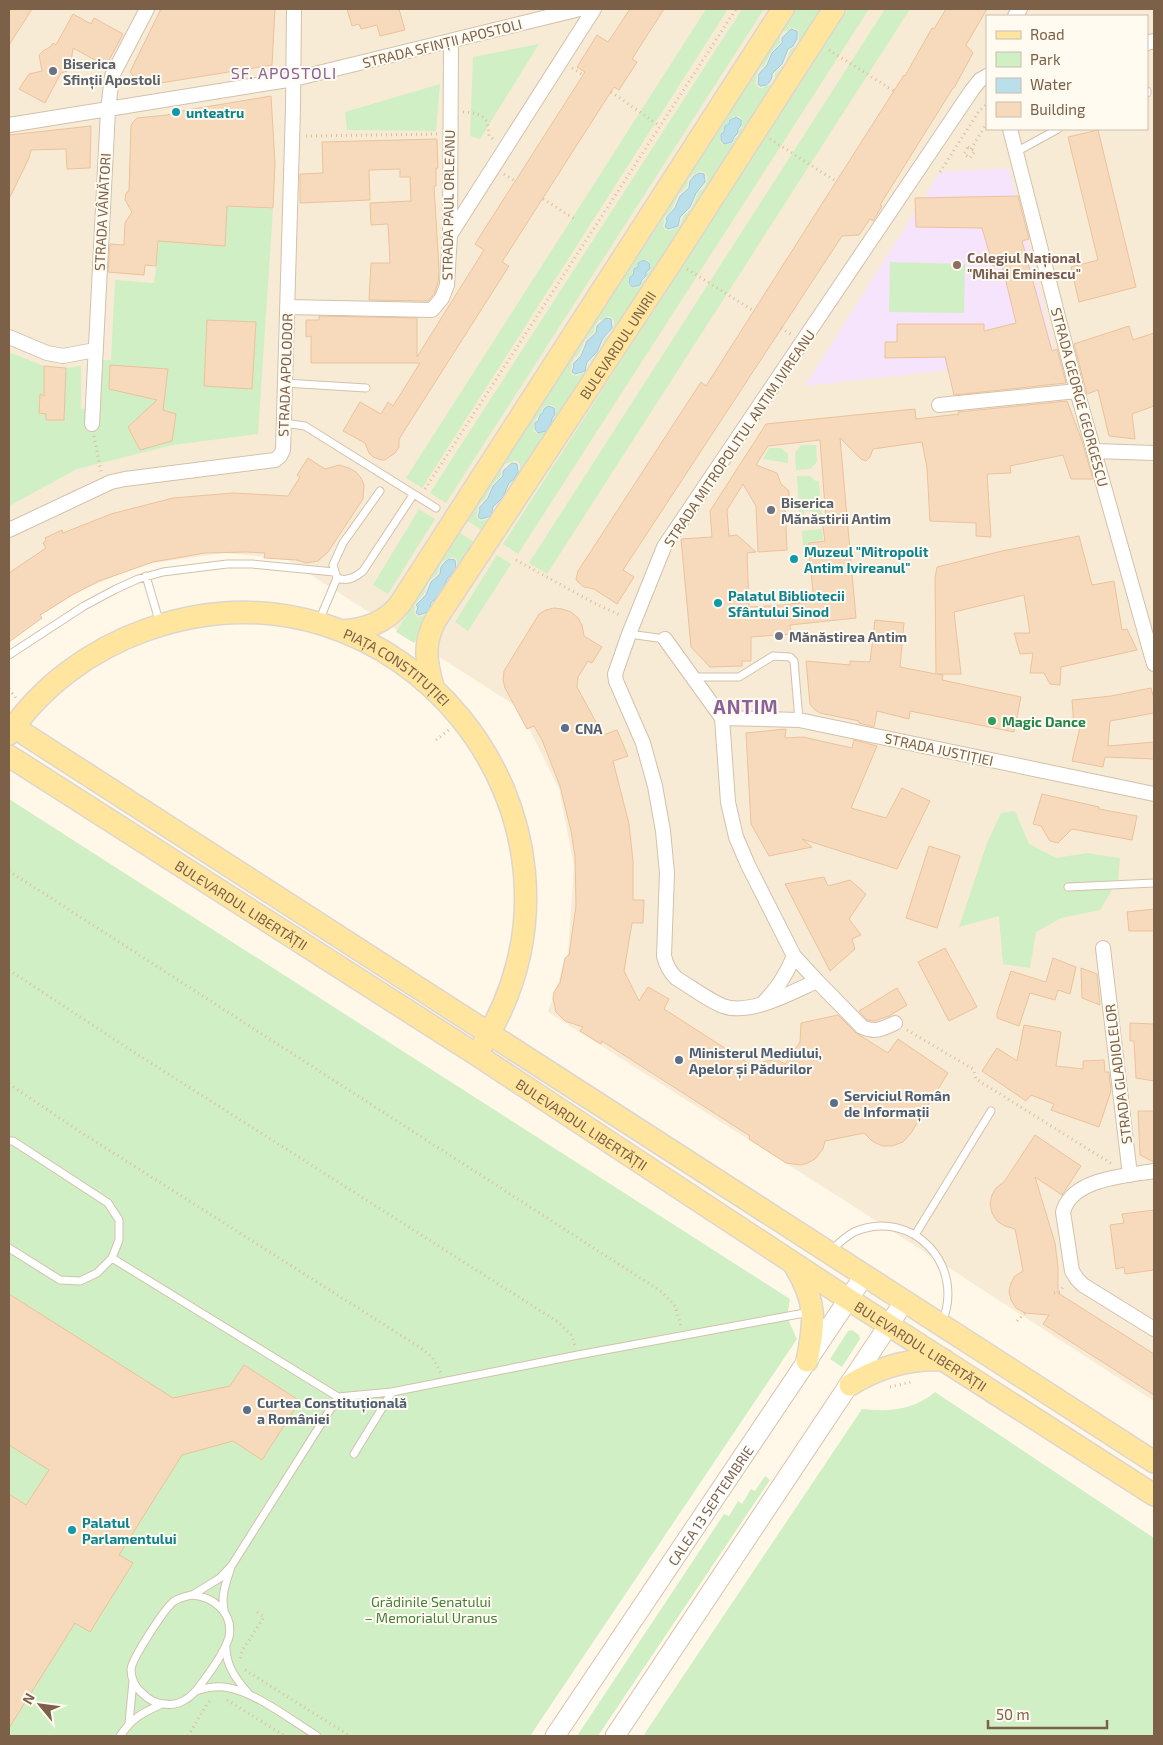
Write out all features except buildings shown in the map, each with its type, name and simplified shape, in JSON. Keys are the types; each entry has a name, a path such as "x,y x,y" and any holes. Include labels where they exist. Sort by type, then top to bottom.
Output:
{"main road":[{"path":"343,631 359,630 379,622 387,618 400,604 783,9"},
{"name":"BULEVARDUL UNIRII","path":"433,687 426,652 427,639 435,621 673,260 834,9"},
{"name":"PIAȚA CONSTITUȚIEI","path":"10,728 39,698 75,667 118,641 160,624 202,616 247,612 272,614 317,623 343,631 370,643 414,670 463,719 483,747 510,804 522,856 525,904 519,951 505,1000 490,1033 476,1054"},
{"name":"BULEVARDUL LIBERTĂȚII","path":"10,728 490,1033 1154,1462"},
{"name":"BULEVARDUL LIBERTĂȚII","path":"9,756 476,1054 794,1264 1154,1495"},
{"path":"794,1264 808,1290 813,1312 813,1331 807,1361"},
{"name":"CALEA 13 SEPTEMBRIE","path":"555,1736 864,1276"},
{"path":"615,1736 904,1302"},
{"path":"850,1385 871,1373 894,1365 918,1360 944,1360"}],"street":[{"name":"STRADA VÂNĂTORI","path":"92,424 108,110 112,76 146,9"},
{"name":"STRADA APOLODOR","path":"9,530 103,485 124,479 275,460 280,456 283,450 284,423 294,79 294,9"},
{"name":"STRADA SFINȚII APOSTOLI","path":"9,125 294,79 580,9"},
{"path":"450,235 594,9"},
{"name":"STRADA PAUL ORLEANU","path":"287,307 432,310 442,298 447,285 450,235 451,41"},
{"name":"STRADA MITROPOLITUL ANTIM IVIREANU","path":"817,981 762,1004 742,1009 723,1006 676,978 671,973 664,956 667,873 663,831 655,786 643,743 616,681 615,674 664,547 672,534 972,90 980,80 986,77"},
{"name":"STRADA GEORGE GEORGESCU","path":"1010,130 1077,390 1154,664"},
{"path":"9,337 47,353 62,356 95,350"},
{"path":"939,405 1077,390"},
{"path":"1095,451 1154,453"},
{"path":"666,639 722,718 728,802 736,838 794,956 862,1027 878,1031 895,1023"},
{"name":"STRADA JUSTIȚIEI","path":"722,718 799,720 1154,794"},
{"name":"STRADA GLADIOLELOR","path":"1103,948 1130,1175"},
{"path":"762,1004 775,991 794,956"},
{"path":"1154,1171 1098,1181 1073,1195 1064,1208 1063,1218 1072,1271 1077,1278 1083,1285 1154,1329"}],"lane":[{"path":"1016,152 1056,130"},
{"path":"285,383 366,388"},
{"path":"284,423 305,426 436,508"},
{"path":"317,623 336,575 333,565 344,543 380,491"},
{"path":"9,656 84,606 146,576 163,572 227,564 252,564 336,575 342,580 356,577 363,571 416,497"},
{"path":"146,576 160,624"},
{"path":"632,627 666,639"},
{"path":"692,677 739,677 773,656 790,656 794,661 799,720"},
{"path":"1068,887 1154,883"},
{"path":"915,1235 992,1111"},
{"path":"9,1140 108,1203 119,1220 119,1240 112,1258 97,1273 80,1281 60,1280 9,1248"},
{"path":"828,1253 845,1237 871,1227 899,1229 915,1235 936,1254 944,1269 949,1288 949,1299 941,1325"},
{"path":"112,1258 338,1397 392,1392 578,1355 813,1312"},
{"path":"354,1454 392,1392"},
{"path":"129,1723 133,1681 131,1670 134,1660 166,1610 175,1601 191,1596 220,1578 232,1565 338,1397"},
{"path":"232,1565 223,1589 222,1599 229,1629 226,1656 234,1675 248,1693"},
{"path":"191,1596 200,1596 211,1600 220,1606 225,1613"},
{"path":"133,1681 146,1697 162,1704 183,1702 196,1691 226,1645"},
{"path":"196,1691 226,1687 248,1693 317,1736"},
{"path":"120,1736 129,1723 145,1712 162,1704"}],"path":[{"path":"416,497 736,9"},
{"path":"814,40 894,91"},
{"path":"611,92 660,126"},
{"path":"940,172 979,111 986,105"},
{"path":"450,111 481,115 488,125 489,136 506,147"},
{"path":"972,149 986,125"},
{"path":"756,131 837,182"},
{"path":"304,136 450,135"},
{"path":"543,199 576,220"},
{"path":"673,260 754,311"},
{"path":"92,424 103,485"},
{"path":"516,560 594,603 632,627"},
{"path":"9,871 662,1292 675,1306 682,1336"},
{"path":"9,970 129,1049 558,1322 571,1335 578,1355"},
{"path":"895,1023 974,1069 976,1079 1130,1175"},
{"path":"9,1084 82,1133 421,1348 432,1356 440,1368 443,1381"},
{"path":"1017,1321 1025,1313"},
{"path":"888,1387 913,1381"},
{"path":"241,1663 242,1651 264,1617 254,1610"},
{"path":"243,1667 349,1736"},
{"path":"188,1736 207,1704 211,1699 217,1697"},
{"path":"223,1698 285,1736"},
{"path":"270,1727 274,1720"}],"shaded area":[{"path":"9,9 1154,9 1154,1401 886,1227 548,1012 568,953 574,866 559,789 519,708 286,559 225,553 146,564 79,591 9,636"},
{"name":"Colegiul Național \"Mihai Eminescu\"","path":"1009,168 1056,358 805,386 940,172"}],"green space":[{"path":"706,9 728,9 422,488 406,478"},
{"path":"742,9 764,9 446,503 430,493"},
{"path":"795,9 822,9 485,532 466,520","holes":["790,28 798,30 799,40 795,47 791,49 785,64 775,74 771,85 759,88 755,83 760,68 764,66 771,52 780,43 780,37 784,31 788,31","734,116 741,118 742,127 739,130 738,136 733,143 723,145 720,141 720,134","700,171 704,172 707,177 706,184 698,192 693,205 684,215 678,228 669,231 665,230 663,226 665,221 663,219 672,209 678,195 687,186 688,180 692,175","644,259 649,261 651,270 647,273 646,279 641,286 632,288 628,284 629,277 633,269 637,267 638,262","607,316 611,317 614,323 613,329 605,338 600,352 591,360 590,367 585,373 577,376 573,375 570,372 571,364 579,354 585,340 594,332 599,320 603,320","548,405 555,407 556,415 553,423 546,432 537,434 533,430 534,425 543,408","513,461 517,461 520,464 518,476 510,484 509,491 496,507 496,512 491,518 480,521 476,516 477,509 492,485 501,476 501,470 505,464"]},
{"path":"848,9 869,9 518,554 503,544"},
{"path":"885,9 910,9 547,574 529,563"},
{"path":"539,44 480,139 470,136 473,57"},
{"path":"440,84 436,131 347,130 345,112"},
{"path":"227,207 273,209 258,434 173,445 77,469 9,506 9,352 44,366 46,396 40,395 39,413 46,414 46,419 64,420 66,368 81,366 81,409 97,409 100,360 111,360 115,280 154,283 159,241"},
{"path":"890,262 965,264 964,313 889,312"},
{"path":"801,445 816,445 817,462 810,469 796,470 795,453"},
{"path":"769,448 781,448 788,454 788,463 763,459"},
{"path":"797,476 810,476 819,482 822,516 820,522 810,522 810,519 813,519 812,511 804,511 804,519 808,520 808,523 800,523"},
{"path":"419,509 435,519 388,594 373,585"},
{"path":"822,529 823,540 807,542 808,548 803,549 802,531"},
{"path":"459,532 477,544 414,643 396,632","holes":["451,557 457,560 458,569 449,579 448,584 435,601 429,614 418,617 414,613 414,605 423,595 429,581 438,573 443,561"]},
{"path":"497,555 511,564 468,631 455,622"},
{"name":"Grădinile Senatului – Memorialul Uranus","path":"9,799 790,1299 787,1317 797,1339 530,1736 9,1736"},
{"path":"1015,811 1029,844 1056,858 1087,853 1120,858 1118,880 1100,910 1061,918 1036,932 1030,968 1003,964 999,916 959,927 987,843 1001,813"},
{"path":"852,1330 859,1335 860,1339 842,1367 830,1359 848,1331"},
{"path":"935,1392 1154,1538 1154,1736 643,1736 862,1409 891,1410 910,1406 919,1403"},
{"path":"765,1476 770,1480 598,1736 577,1736 724,1514 729,1516 738,1501 742,1504 751,1489 755,1491"}],"water":[{"path":"791,29 797,31 797,39 793,46 788,49 782,64 772,74 769,83 760,86 758,84 758,75 767,65 772,53 782,43 782,38"},
{"path":"736,117 741,120 738,133 732,142 724,144 721,140 721,134 730,120"},
{"path":"699,173 704,174 705,182 696,193 690,207 680,217 678,226 668,229 665,227 666,218 675,208 680,196 689,188 690,181"},
{"path":"644,260 649,263 650,269 646,272 646,276 640,285 632,287 629,283 630,277 633,275 634,269 638,267 638,263"},
{"path":"606,318 611,319 612,328 603,338 597,352 587,362 585,371 575,374 572,372 573,364 581,356 587,341 596,333 597,326"},
{"path":"548,406 554,408 555,415 546,431 538,433 535,429 535,423"},
{"path":"512,463 517,464 518,472 509,483 503,497 493,507 491,516 481,519 478,517 479,508 488,498 493,486 503,476 503,471"},
{"path":"449,559 455,560 456,569 447,579 441,593 431,603 428,612 419,615 416,613 418,607 416,605 426,595 431,582 440,574 441,567"}],"place":[{"name":"Biserica Sfinții Apostoli","path":"53,71"},
{"name":"unteatru","path":"176,112"},
{"name":"Colegiul Național \"Mihai Eminescu\"","path":"957,265"},
{"name":"Biserica Mănăstirii Antim","path":"771,510"},
{"name":"Muzeul \"Mitropolit Antim Ivireanul\"","path":"794,559"},
{"name":"Palatul Bibliotecii Sfântului Sinod","path":"718,603"},
{"name":"Mănăstirea Antim","path":"779,636"},
{"name":"Magic Dance","path":"992,721"},
{"name":"CNA","path":"565,728"},
{"name":"Ministerul Mediului, Apelor și Pădurilor","path":"679,1060"},
{"name":"Serviciul Român de Informații","path":"834,1103"},
{"name":"Curtea Constituțională a României","path":"247,1410"},
{"name":"Palatul Parlamentului","path":"72,1530"}],"district":[{"name":"SF. APOSTOLI","path":"284,72"},
{"name":"ANTIM","path":"746,706"}]}
